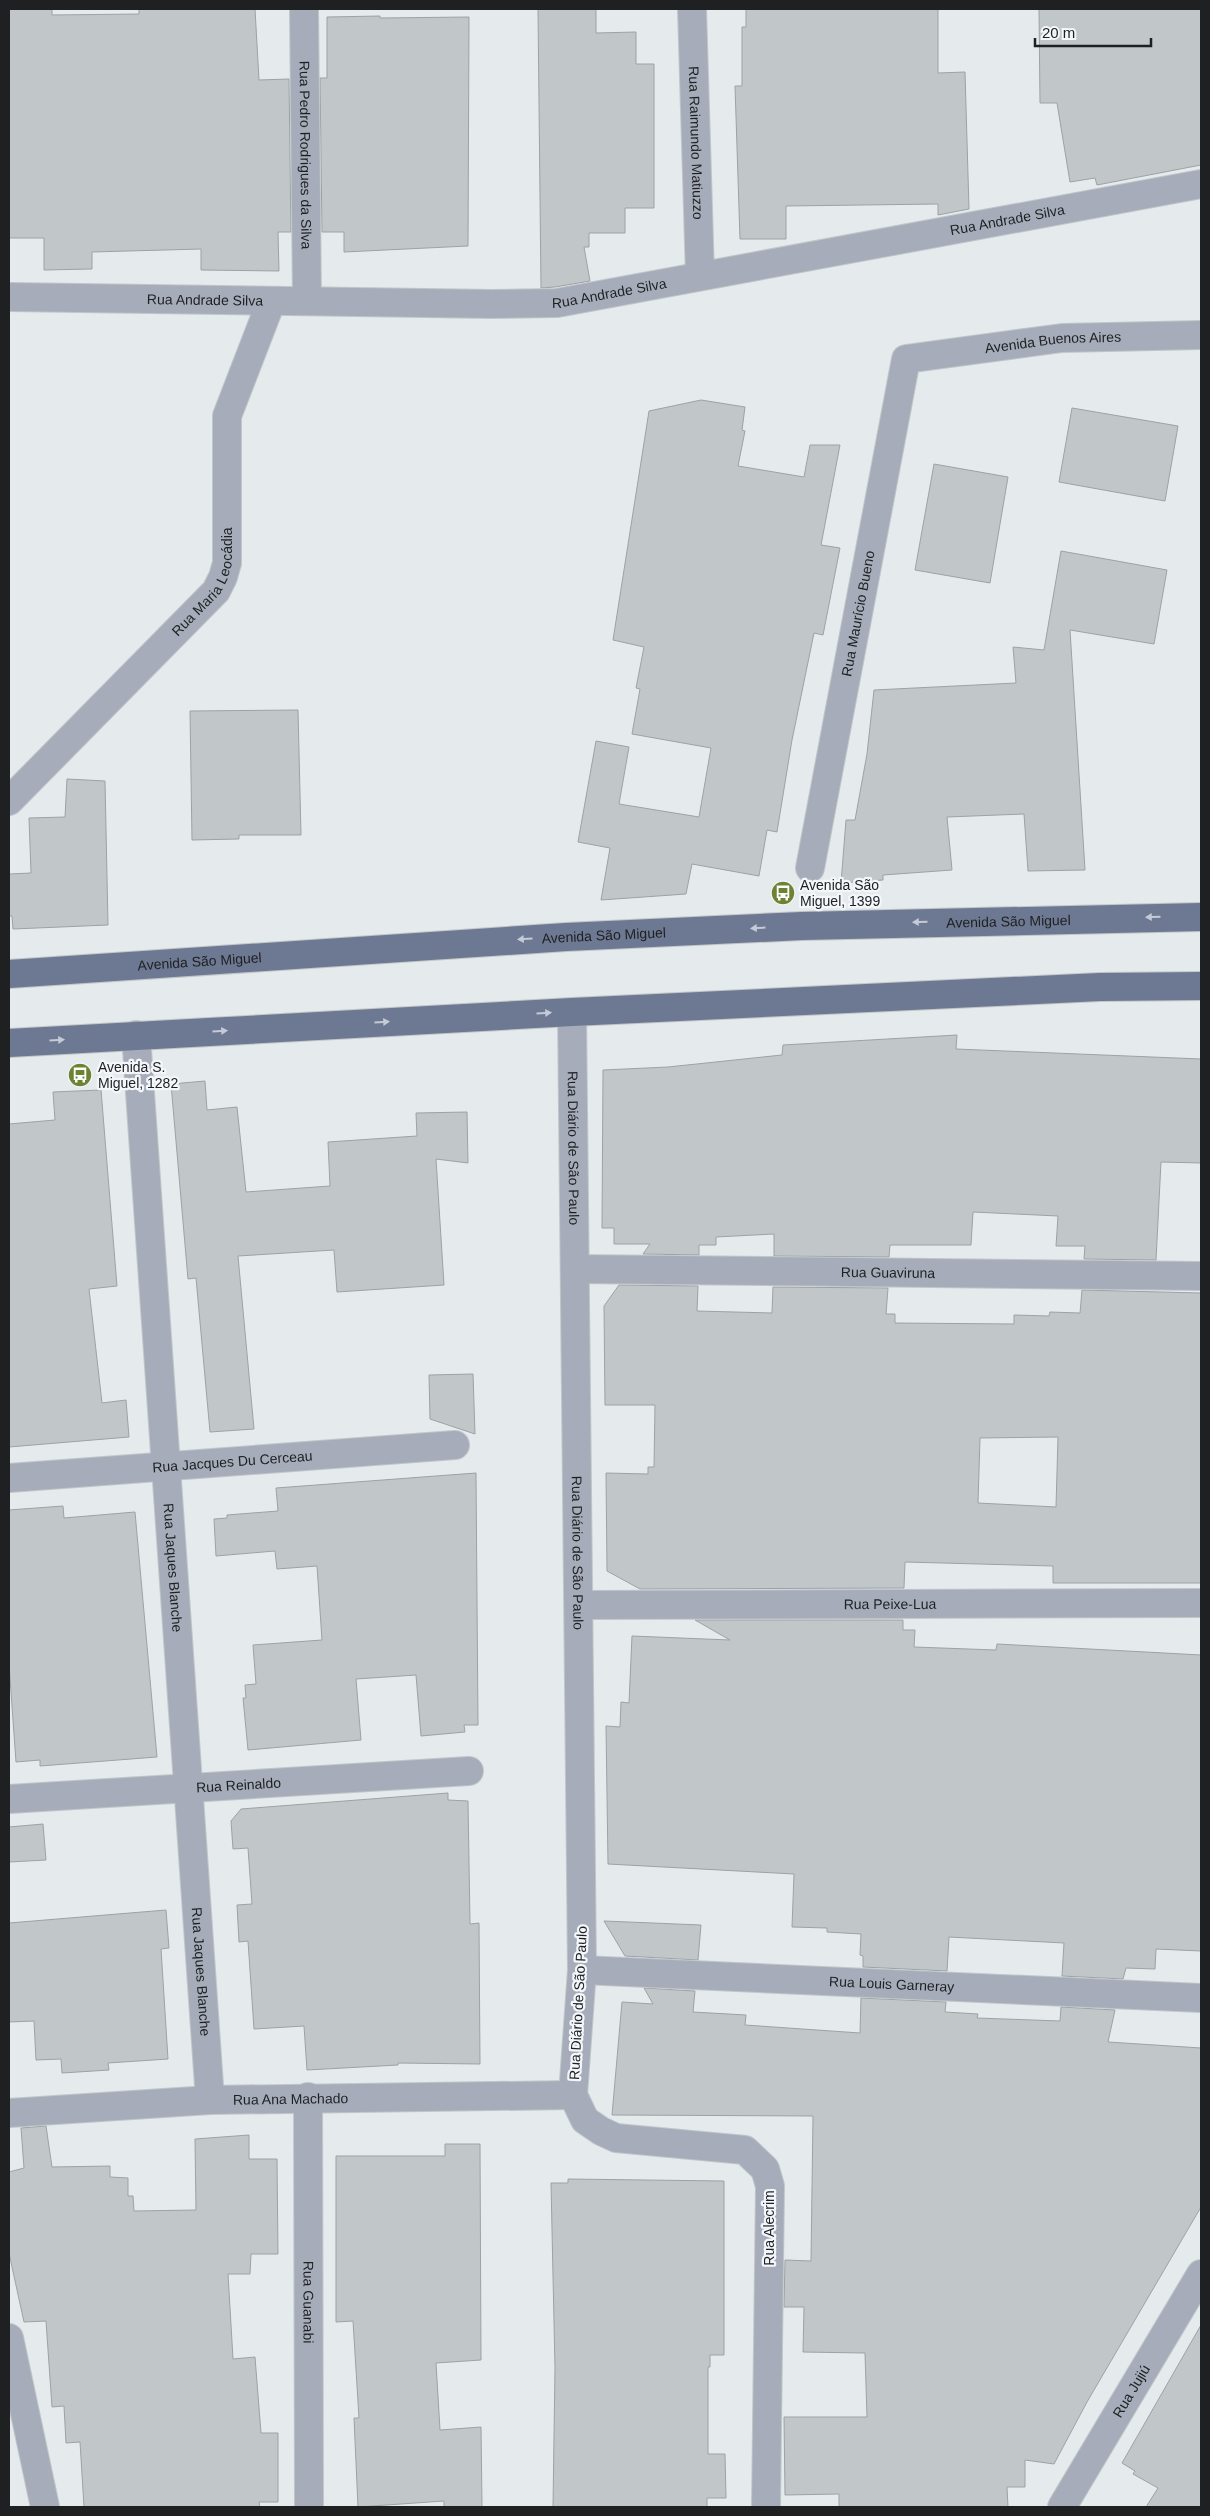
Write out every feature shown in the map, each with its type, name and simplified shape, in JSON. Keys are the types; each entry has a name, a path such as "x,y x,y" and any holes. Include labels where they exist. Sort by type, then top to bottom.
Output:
{"main road":[{"name":"Avenida São Miguel","path":"9,974 566,937 802,926 1201,916"},
{"path":"9,1043 572,1012 1100,987 1201,986"}],"street":[{"name":"Rua Pedro Rodrigues da Silva","path":"304,9 307,300"},
{"name":"Rua Raimundo Matiuzzo","path":"692,9 700,276"},
{"name":"Rua Andrade Silva","path":"9,297 271,302 307,300 492,304 557,303 1201,184"},
{"name":"Rua Maria Leocádia","path":"9,801 216,591 227,563 227,416 271,302"},
{"name":"Avenida Buenos Aires","path":"906,358 1062,338 1201,335"},
{"name":"Rua Maurício Bueno","path":"810,868 906,358"},
{"name":"Rua Diário de São Paulo","path":"572,1012 580,1605 582,1970 574,2095"},
{"name":"Rua Jaques Blanche","path":"136,1035 210,2100"},
{"name":"Rua Guaviruna","path":"576,1269 1201,1276"},
{"name":"Rua Jacques Du Cerceau","path":"9,1478 455,1445"},
{"name":"Rua Peixe-Lua","path":"580,1605 1201,1603"},
{"name":"Rua Reinaldo","path":"9,1799 469,1771"},
{"name":"Rua Louis Garneray","path":"582,1970 1201,1998"},
{"name":"Rua Ana Machado","path":"9,2113 210,2100 308,2097 574,2095"},
{"name":"Rua Alecrim","path":"574,2095 585,2120 601,2132 616,2138 745,2150 765,2169 770,2186 766,2507"},
{"name":"Rua Guanabi","path":"308,2097 309,2507"},
{"name":"Rua Jujiú","path":"1062,2507 1201,2274"},
{"path":"9,2338 45,2507"}],"building":[{"path":"9,9 52,9 52,15 139,14 139,9 255,9 259,80 289,79 291,232 278,232 279,271 201,270 201,249 92,252 92,269 44,270 44,238 9,238"},
{"path":"538,9 596,9 596,33 636,32 636,64 654,64 654,208 625,208 625,233 589,233 589,247 584,247 590,281 541,288"},
{"path":"746,9 938,9 938,73 965,72 969,209 938,215 938,204 786,206 786,239 740,239 735,86 742,86 742,27 746,27"},
{"path":"1039,9 1201,9 1201,165 1097,185 1095,178 1070,182 1057,103 1040,103"},
{"path":"380,16 380,18 469,17 468,246 344,252 344,232 322,232 320,78 327,78 327,17"},
{"path":"701,400 745,407 742,430 745,431 738,466 804,477 810,445 840,445 821,545 840,548 823,635 814,633 792,740 777,832 767,830 759,876 692,864 686,894 601,900 610,848 578,842 596,741 629,747 619,804 699,817 711,748 632,734 640,689 636,688 644,647 613,640 649,411"},
{"path":"1072,408 1178,426 1165,501 1059,482"},
{"path":"934,464 1008,477 990,583 915,570"},
{"path":"1061,551 1167,570 1154,644 1070,630 1085,870 1028,871 1024,814 947,817 952,870 883,875 883,880 841,883 846,820 855,820 867,754 874,690 1016,683 1013,647 1044,650"},
{"path":"298,710 301,835 239,835 239,839 192,840 190,711"},
{"path":"67,779 105,781 108,925 13,929 12,916 9,916 9,874 31,873 29,818 65,817"},
{"path":"957,1035 956,1049 1201,1059 1201,1163 1161,1162 1156,1260 1084,1259 1085,1246 1056,1246 1058,1216 973,1212 971,1245 890,1245 889,1257 774,1256 774,1234 716,1237 716,1245 699,1245 699,1255 643,1254 650,1244 614,1244 614,1228 602,1228 603,1070 668,1067 782,1055 783,1045"},
{"path":"205,1081 207,1110 237,1107 246,1192 330,1186 328,1142 417,1136 416,1113 467,1112 468,1163 436,1159 444,1285 337,1292 334,1250 238,1256 254,1429 210,1432 196,1278 188,1279 171,1084"},
{"path":"101,1090 117,1286 89,1289 102,1403 126,1400 129,1437 9,1447 9,1124 55,1120 53,1092"},
{"path":"619,1285 698,1286 697,1311 772,1313 773,1287 888,1288 886,1314 895,1314 895,1323 1014,1324 1014,1315 1049,1316 1050,1312 1080,1313 1082,1290 1201,1293 1201,1583 1053,1583 1053,1566 905,1562 904,1588 640,1589 607,1571 606,1473 648,1474 648,1467 654,1467 655,1405 605,1405 604,1306","holes":["1058,1437 1056,1507 978,1503 980,1438"]},
{"path":"473,1374 475,1434 430,1419 429,1375"},
{"path":"476,1473 478,1725 464,1725 465,1732 421,1736 416,1675 356,1679 361,1740 248,1750 243,1698 246,1698 245,1685 256,1684 253,1645 322,1640 317,1566 277,1569 275,1551 216,1556 214,1519 227,1518 227,1515 278,1511 276,1488"},
{"path":"63,1506 64,1518 135,1512 157,1757 40,1766 40,1760 16,1762 9,1664 9,1510"},
{"path":"695,1620 903,1620 903,1630 915,1630 914,1647 996,1650 997,1644 1201,1655 1201,1951 1156,1949 1155,1969 1126,1968 1123,1979 1062,1976 1064,1943 949,1937 947,1971 863,1967 863,1956 860,1955 861,1934 827,1932 827,1928 792,1927 794,1874 608,1864 606,1726 620,1727 621,1702 629,1703 632,1636 730,1640"},
{"path":"448,1793 448,1800 468,1801 470,1924 479,1923 480,2064 398,2063 398,2065 307,2070 304,2026 254,2029 248,1941 239,1942 237,1905 252,1904 248,1848 233,1849 231,1821 241,1809"},
{"path":"43,1824 46,1860 9,1862 9,1827"},
{"path":"166,1910 169,1948 161,1949 168,2059 108,2063 109,2070 62,2073 61,2059 36,2060 34,2021 9,2022 9,1923"},
{"path":"604,1921 701,1925 698,1960 625,1956"},
{"path":"644,1988 695,1991 693,2012 746,2015 745,2025 860,2033 861,1998 946,2002 945,2012 978,2014 977,2018 1060,2021 1061,2007 1115,2010 1108,2042 1201,2048 1201,2207 1087,2402 1054,2464 1025,2460 1025,2487 1007,2487 1008,2507 839,2507 839,2494 785,2495 784,2417 867,2417 865,2353 803,2352 804,2307 784,2307 785,2260 811,2261 813,2116 612,2115 622,2002 653,2004"},
{"path":"46,2126 52,2167 110,2166 110,2177 128,2178 128,2196 133,2196 134,2211 196,2210 195,2139 249,2135 249,2159 277,2159 278,2254 251,2254 250,2274 228,2274 233,2359 255,2357 261,2433 278,2433 278,2502 259,2502 260,2507 84,2507 80,2442 66,2443 64,2406 52,2407 46,2321 24,2322 9,2253 9,2172 24,2168 21,2128"},
{"path":"445,2144 480,2144 481,2360 436,2363 440,2430 481,2427 482,2507 444,2507 444,2501 358,2507 354,2418 359,2418 353,2321 336,2322 336,2156 445,2156"},
{"path":"568,2179 724,2181 724,2355 710,2355 710,2367 708,2367 708,2454 725,2454 726,2498 707,2498 707,2507 553,2507 555,2368 551,2183 568,2183"},
{"path":"1201,2325 1201,2507 1146,2507 1158,2488 1133,2474 1135,2471 1122,2463"}],"place":[{"name":"Avenida São Miguel, 1399","path":"783,893"},
{"name":"Avenida S. Miguel, 1282","path":"80,1075"}]}
